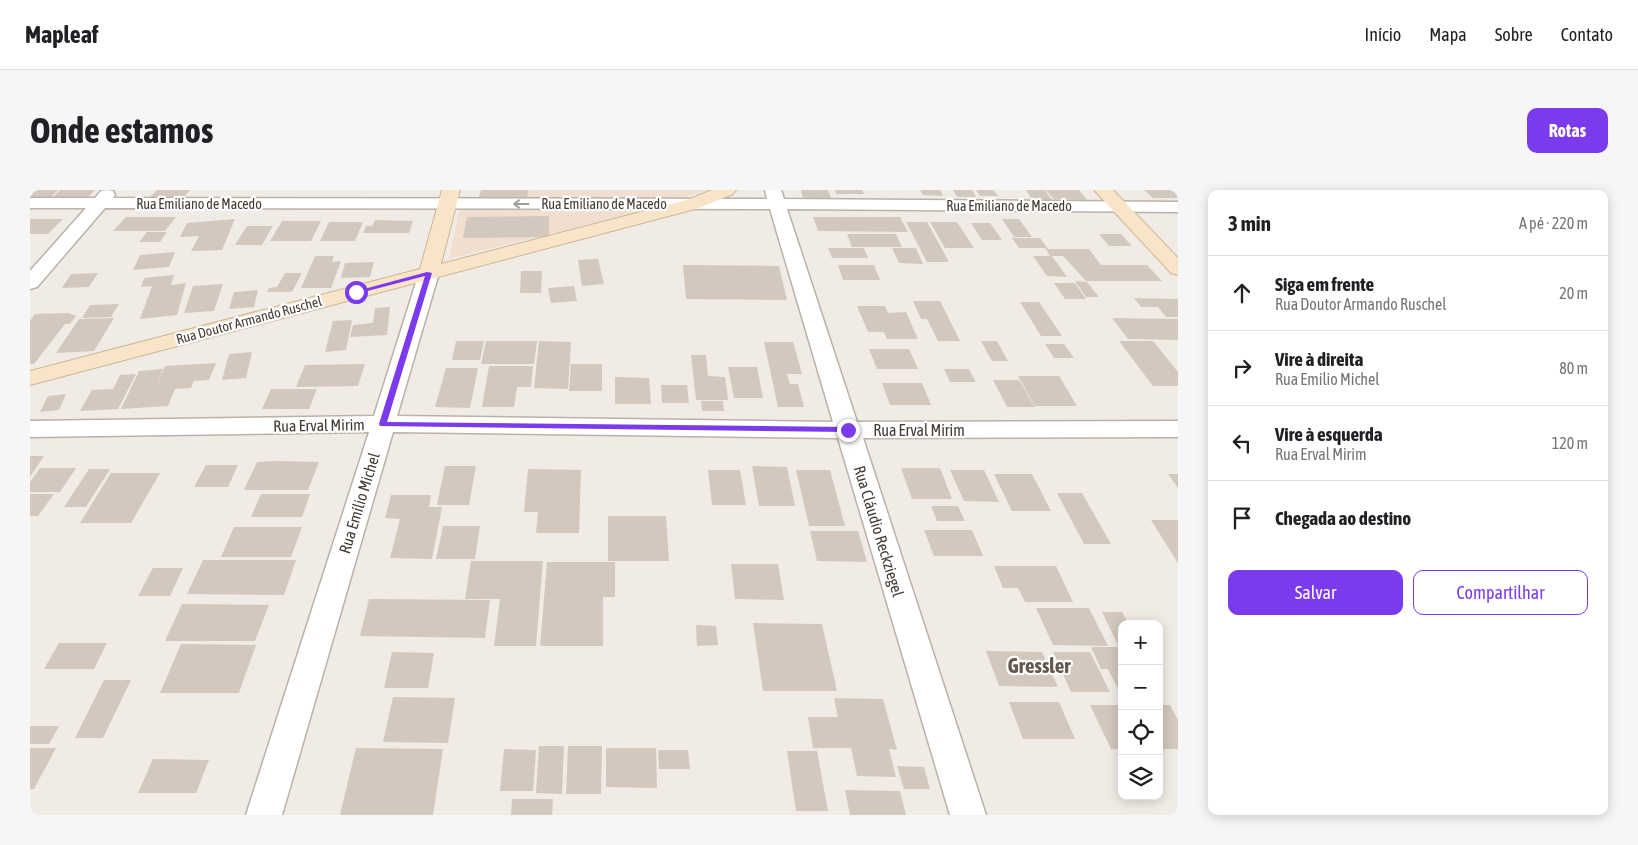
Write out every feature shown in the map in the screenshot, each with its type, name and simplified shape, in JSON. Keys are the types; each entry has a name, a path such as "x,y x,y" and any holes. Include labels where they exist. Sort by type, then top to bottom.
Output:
{"main road":[{"name":"Rua Doutor Armando Ruschel","path":"30,378 693,204 727,190"},
{"path":"1103,190 1178,269"},
{"name":"Rua Emílio Michel","path":"429,273 449,197"}],"street":[{"path":"30,283 112,190"},
{"name":"Rua Emiliano de Macedo","path":"30,203 99,204 449,197 693,204 775,197 1178,207"},
{"name":"Rua Cláudio Reckziegel","path":"775,197 968,815"},
{"name":"Rua Emílio Michel","path":"264,815 429,273"},
{"name":"Rua Erval Mirim","path":"30,429 383,424 848,430 1178,429"}],"shaded area":[{"path":"529,190 708,190 622,216 449,259 459,211"}],"building":[{"path":"30,190 58,190 51,197 30,197"},
{"path":"60,190 95,190 88,197 53,197"},
{"path":"157,190 190,190 184,197 150,197"},
{"path":"481,190 528,190 527,199 478,199"},
{"path":"801,190 828,190 832,201 804,201"},
{"path":"835,190 862,190 864,194 836,194"},
{"path":"920,190 940,190 943,196 923,195"},
{"path":"953,190 972,190 976,197 957,197"},
{"path":"976,190 993,190 998,196 980,196"},
{"path":"1026,190 1045,190 1052,200 1032,199"},
{"path":"1046,190 1079,190 1087,200 1054,199"},
{"path":"1144,190 1178,190 1178,198 1153,198"},
{"path":"549,216 549,237 463,238 467,217"},
{"path":"126,217 176,217 165,231 113,231"},
{"path":"813,217 900,217 908,232 818,231"},
{"path":"30,219 63,219 48,234 30,234"},
{"path":"235,219 222,250 191,251 199,236 180,237 187,223"},
{"path":"1002,219 1019,219 1032,237 1014,237"},
{"path":"375,220 413,221 409,233 363,233 366,226 372,226"},
{"path":"282,221 321,221 311,241 270,241"},
{"path":"329,222 363,222 355,241 320,241"},
{"path":"906,222 927,222 949,262 927,262"},
{"path":"930,222 957,222 974,248 945,248"},
{"path":"971,223 990,223 1002,240 982,240"},
{"path":"247,226 273,226 262,245 235,245"},
{"path":"147,232 167,232 160,242 139,242"},
{"path":"847,234 896,234 902,247 852,247"},
{"path":"1099,234 1121,234 1132,246 1109,246"},
{"path":"1012,238 1040,238 1048,249 1089,249 1101,265 1147,265 1162,281 1086,281 1063,256 1050,256 1045,248 1019,248"},
{"path":"828,248 864,248 868,258 832,258"},
{"path":"892,248 916,248 923,264 899,263"},
{"path":"175,252 169,267 133,270 140,255"},
{"path":"315,256 334,256 332,262 341,261 331,288 301,288"},
{"path":"1033,256 1052,256 1067,277 1047,276"},
{"path":"598,259 604,284 582,286 578,260"},
{"path":"374,262 370,277 341,278 345,263"},
{"path":"683,265 779,266 787,300 686,299"},
{"path":"838,265 874,265 880,280 843,280"},
{"path":"521,271 542,271 541,293 520,293"},
{"path":"98,273 89,287 62,288 71,274"},
{"path":"285,273 302,273 292,292 267,292 269,288 277,287"},
{"path":"174,275 171,285 186,283 177,315 140,319 152,286 141,287 144,278"},
{"path":"1075,281 1087,282 1099,297 1086,297"},
{"path":"1054,283 1075,283 1086,299 1065,299"},
{"path":"223,284 214,311 184,313 193,286"},
{"path":"574,286 577,301 551,303 548,288"},
{"path":"258,290 254,307 229,309 234,292"},
{"path":"1134,298 1178,299 1178,317 1166,317 1158,307 1141,307"},
{"path":"913,301 940,301 960,341 938,341 927,319 921,319"},
{"path":"1020,302 1039,302 1062,336 1041,336"},
{"path":"119,304 111,317 82,318 90,305"},
{"path":"857,306 885,306 888,313 906,312 918,339 887,339 884,332 868,332"},
{"path":"390,307 387,335 350,337 353,325 373,323 375,308"},
{"path":"68,313 76,316 70,324 65,324 34,364 30,364 30,321 35,314"},
{"path":"114,318 94,351 56,353 79,319"},
{"path":"1112,318 1178,319 1178,340 1128,339"},
{"path":"352,320 346,350 325,352 333,321"},
{"path":"456,341 484,341 480,360 452,360"},
{"path":"486,341 537,341 534,364 481,364"},
{"path":"539,341 571,342 568,389 534,388"},
{"path":"981,341 997,341 1008,361 992,361"},
{"path":"1119,341 1153,341 1178,372 1178,386 1153,386"},
{"path":"764,342 793,342 802,374 787,374 790,384 798,384 804,407 778,407"},
{"path":"1045,344 1064,344 1074,358 1054,358"},
{"path":"869,349 909,349 918,369 877,369"},
{"path":"252,352 246,378 222,380 229,354"},
{"path":"691,355 706,355 708,376 725,377 728,400 696,400"},
{"path":"216,363 209,380 194,381 191,388 175,389 168,406 121,409 139,371 163,369 154,391 165,366"},
{"path":"365,364 358,386 296,387 305,365"},
{"path":"571,364 602,364 602,391 569,391"},
{"path":"489,366 533,366 531,387 517,387 514,407 482,407"},
{"path":"728,367 757,367 763,398 734,398"},
{"path":"446,368 478,368 470,408 435,407"},
{"path":"944,369 969,369 976,382 950,382"},
{"path":"136,374 118,409 80,411 92,390 113,389 120,375"},
{"path":"1018,376 1059,376 1077,406 1035,406"},
{"path":"615,377 649,378 651,404 615,404"},
{"path":"993,380 1019,380 1035,407 1007,407"},
{"path":"882,383 922,383 931,405 890,405"},
{"path":"661,385 687,385 689,403 662,403"},
{"path":"271,389 317,389 309,409 262,409"},
{"path":"66,394 59,410 40,412 48,396"},
{"path":"701,401 723,401 724,411 702,411"},
{"path":"30,456 44,456 30,477"},
{"path":"257,462 319,462 308,490 244,490"},
{"path":"206,465 238,465 228,487 194,487"},
{"path":"445,466 476,466 469,505 437,505"},
{"path":"752,466 787,467 795,506 759,506"},
{"path":"40,468 76,468 60,492 30,492 30,482"},
{"path":"901,468 940,468 952,499 912,499"},
{"path":"89,469 110,469 86,507 64,507"},
{"path":"528,469 581,470 579,533 536,533 538,512 524,512"},
{"path":"708,470 740,470 746,505 712,505"},
{"path":"796,470 830,470 845,526 809,526"},
{"path":"950,470 984,470 999,502 964,501"},
{"path":"111,473 160,473 131,523 80,523"},
{"path":"994,474 1032,474 1051,511 1012,511"},
{"path":"1168,474 1178,474 1178,488"},
{"path":"1057,493 1082,493 1111,544 1084,544"},
{"path":"30,494 54,494 38,516 30,516"},
{"path":"261,494 310,494 302,517 251,517"},
{"path":"391,495 431,495 429,507 442,507 432,559 390,558 400,519 385,518"},
{"path":"931,506 958,506 965,521 937,521"},
{"path":"608,516 666,516 669,561 608,561"},
{"path":"1151,520 1178,520 1178,563"},
{"path":"443,526 480,526 475,559 436,559"},
{"path":"234,527 302,527 291,557 221,557"},
{"path":"924,530 972,530 983,556 934,556"},
{"path":"810,531 858,531 867,562 817,561"},
{"path":"203,560 296,560 284,595 187,594"},
{"path":"471,561 543,561 536,646 494,646 500,599 465,599"},
{"path":"547,562 615,562 615,597 603,597 603,646 540,646"},
{"path":"731,564 778,564 784,600 735,599"},
{"path":"994,566 1056,566 1073,602 1025,602 1018,588 1003,588"},
{"path":"153,568 183,568 170,596 138,596"},
{"path":"369,599 490,600 485,638 360,636"},
{"path":"182,604 269,605 255,641 165,641"},
{"path":"1036,608 1089,608 1108,646 1053,645"},
{"path":"1102,612 1122,612 1127,620 1118,620 1118,645"},
{"path":"753,623 822,624 837,691 763,691"},
{"path":"696,625 716,626 718,645 697,646"},
{"path":"59,643 107,643 94,669 44,669"},
{"path":"181,644 256,645 239,693 160,693"},
{"path":"1091,647 1118,647 1118,689 1108,669 1101,669"},
{"path":"986,651 1042,652 1058,687 999,686"},
{"path":"392,652 434,653 428,688 384,688"},
{"path":"1053,652 1090,652 1110,692 1071,692"},
{"path":"104,680 131,680 103,738 75,738"},
{"path":"393,697 455,698 448,743 383,742"},
{"path":"834,698 883,699 897,750 889,749 896,777 857,776 851,748 813,748 808,717 838,717"},
{"path":"1009,702 1059,702 1075,739 1023,739"},
{"path":"1090,705 1118,705 1118,749 1111,749"},
{"path":"1163,705 1170,705 1178,720 1178,749 1163,749"},
{"path":"30,726 59,726 49,744 30,744"},
{"path":"539,746 564,746 562,794 536,793"},
{"path":"568,746 602,746 601,794 566,794"},
{"path":"30,748 56,748 34,789 30,789"},
{"path":"356,748 443,749 433,815 340,815"},
{"path":"606,748 656,748 657,788 606,787"},
{"path":"504,749 536,750 533,791 500,791"},
{"path":"658,750 688,750 690,769 659,769"},
{"path":"787,751 817,751 828,811 796,811"},
{"path":"153,759 209,760 196,793 138,793"},
{"path":"897,766 924,767 930,789 904,789"},
{"path":"845,790 900,791 906,815 850,815"},
{"path":"512,799 553,799 552,815 511,815"}],"district":[{"name":"Gressler","path":"1039,665"}],"route":[{"path":"356,292 429,273 383,424 848,430"}]}
